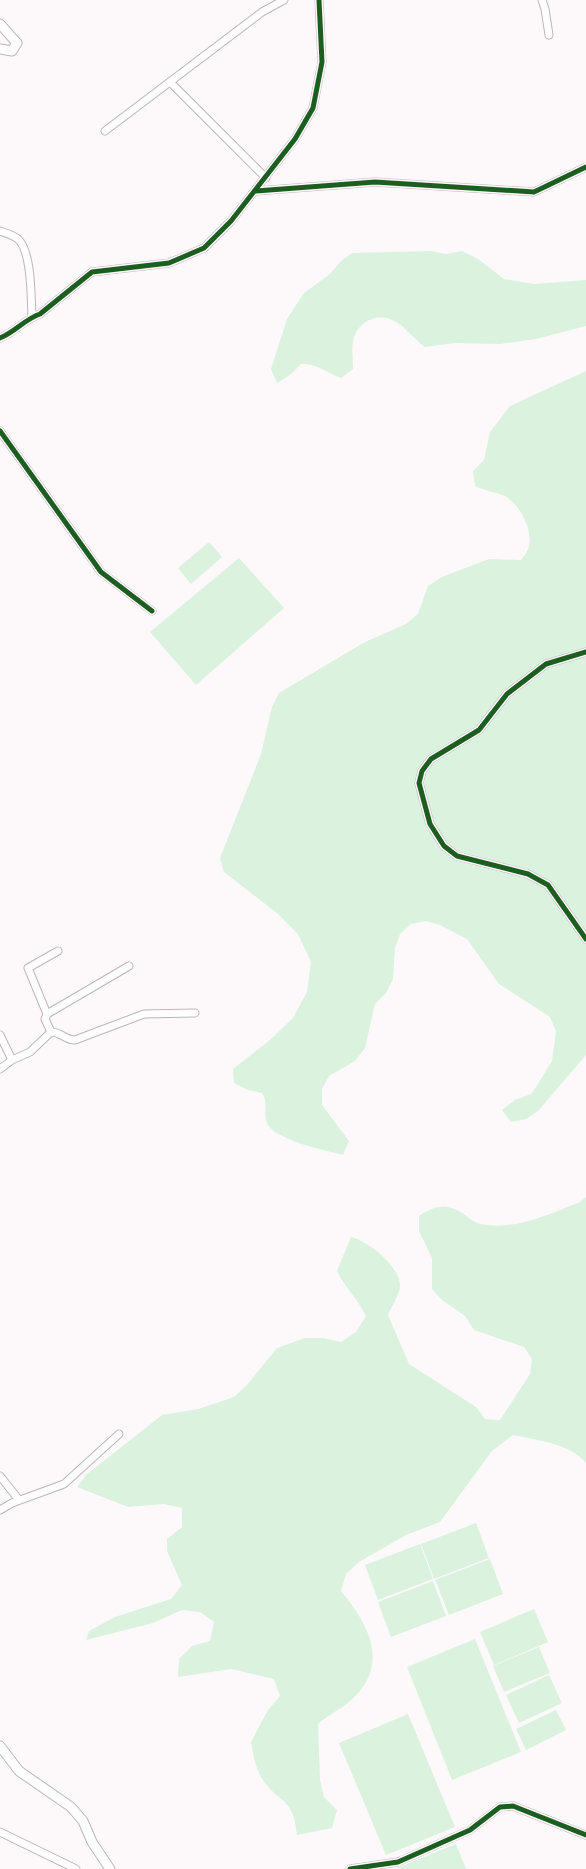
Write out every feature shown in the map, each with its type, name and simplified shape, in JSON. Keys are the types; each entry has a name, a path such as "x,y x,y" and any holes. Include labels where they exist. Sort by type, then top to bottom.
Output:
{"street":[{"path":"105,131 171,83 262,12 284,0"},
{"path":"0,338 18,329 32,317 40,314 92,272 130,266 169,264 204,248 231,221 295,139 313,108 322,62 319,0"},
{"path":"542,0 546,9 549,35"},
{"path":"0,24 17,43 12,52 0,49"},
{"path":"171,83 266,178"},
{"path":"256,190 375,182 534,192 586,167"},
{"path":"0,231 18,240 24,247 28,262 32,317"},
{"path":"0,431 101,572 152,611"},
{"path":"586,652 546,664 507,694 479,730 430,759 422,771 419,783 430,824 444,846 456,856 528,874 548,885 586,939"},
{"path":"51,1032 45,1019 47,1014 28,968 58,951"},
{"path":"47,1014 130,966"},
{"path":"0,1069 12,1060 30,1052 51,1032 58,1032 70,1040 75,1040 144,1014 195,1012"},
{"path":"0,1035 12,1060"},
{"path":"0,1510 20,1500 64,1484 120,1434"},
{"path":"0,1476 20,1500"},
{"path":"0,1746 19,1771 71,1808 83,1821 110,1869"},
{"path":"350,1869 398,1862 470,1830 494,1811 506,1806 513,1806 586,1835"},
{"path":"0,1832 76,1869"}],"green space":[{"path":"431,251 446,254 462,251 478,259 504,279 534,284 586,280 586,326 536,339 500,344 455,343 425,347 397,322 386,318 375,318 364,323 356,332 353,345 353,369 341,378 317,367 301,364 290,375 277,383 271,369 287,319 304,293 330,274 340,262 352,253"},
{"path":"586,371 586,1055 538,1111 526,1119 511,1122 502,1110 515,1100 531,1094 552,1061 556,1031 550,1017 499,984 467,939 440,925 426,921 411,924 400,934 395,948 393,979 386,993 375,1004 365,1048 355,1061 329,1076 322,1089 322,1105 349,1141 343,1155 288,1139 270,1127 266,1120 264,1096 262,1093 248,1090 234,1083 233,1069 270,1040 293,1018 307,992 311,962 298,934 278,914 224,872 220,858 261,754 272,707 279,693 365,642 406,624 418,614 428,586 442,577 489,559 521,560 528,550 530,539 524,518 515,505 505,496 475,486 473,471 484,460 490,432 510,406"},
{"path":"209,542 222,557 191,584 178,568"},
{"path":"239,558 284,608 196,685 150,632"},
{"path":"586,1197 586,1463 572,1451 562,1447 513,1435 492,1451 440,1522 406,1535 359,1562 346,1574 341,1591 360,1618 367,1632 372,1646 373,1660 370,1674 362,1688 349,1702 318,1724 320,1780 324,1797 337,1810 332,1828 297,1835 295,1822 288,1806 267,1786 259,1773 254,1760 251,1742 268,1710 280,1696 274,1679 231,1669 178,1677 179,1659 192,1646 210,1641 214,1622 200,1612 182,1610 153,1623 86,1640 89,1631 115,1617 171,1599 182,1585 167,1551 167,1539 182,1527 182,1508 164,1504 128,1507 77,1487 87,1474 162,1415 198,1409 234,1397 247,1385 277,1348 305,1338 323,1338 341,1342 356,1332 366,1316 337,1271 351,1237 374,1249 389,1263 399,1278 400,1289 388,1315 409,1364 476,1407 485,1419 500,1420 530,1374 532,1359 524,1347 474,1330 465,1316 442,1300 432,1289 432,1258 419,1231 419,1216 436,1208 447,1207 459,1211 474,1222 494,1226 506,1225 544,1216 580,1202"},
{"path":"476,1523 489,1558 434,1579 421,1544"},
{"path":"420,1544 433,1579 378,1600 365,1565"},
{"path":"490,1559 503,1594 449,1615 435,1580"},
{"path":"433,1581 446,1616 391,1637 378,1602"},
{"path":"534,1609 548,1642 494,1665 480,1632"},
{"path":"475,1639 521,1752 452,1780 407,1667"},
{"path":"539,1647 550,1673 504,1692 493,1666"},
{"path":"549,1675 562,1703 519,1723 506,1695"},
{"path":"556,1710 566,1730 526,1750 516,1729"},
{"path":"408,1714 455,1827 386,1855 339,1743"},
{"path":"456,1844 466,1869 397,1868"}],"cycle path":[{"path":"0,338 40,314 92,272 169,263 204,248 231,221 295,139 313,108 322,62 319,0"},
{"path":"256,191 375,182 534,192 586,167"},
{"path":"0,431 101,572 152,611"},
{"path":"586,652 546,664 507,694 479,730 431,759 422,771 419,783 430,824 444,846 457,856 528,874 548,885 586,939"},
{"path":"350,1869 398,1862 470,1830 500,1807 513,1806 586,1835"}]}
